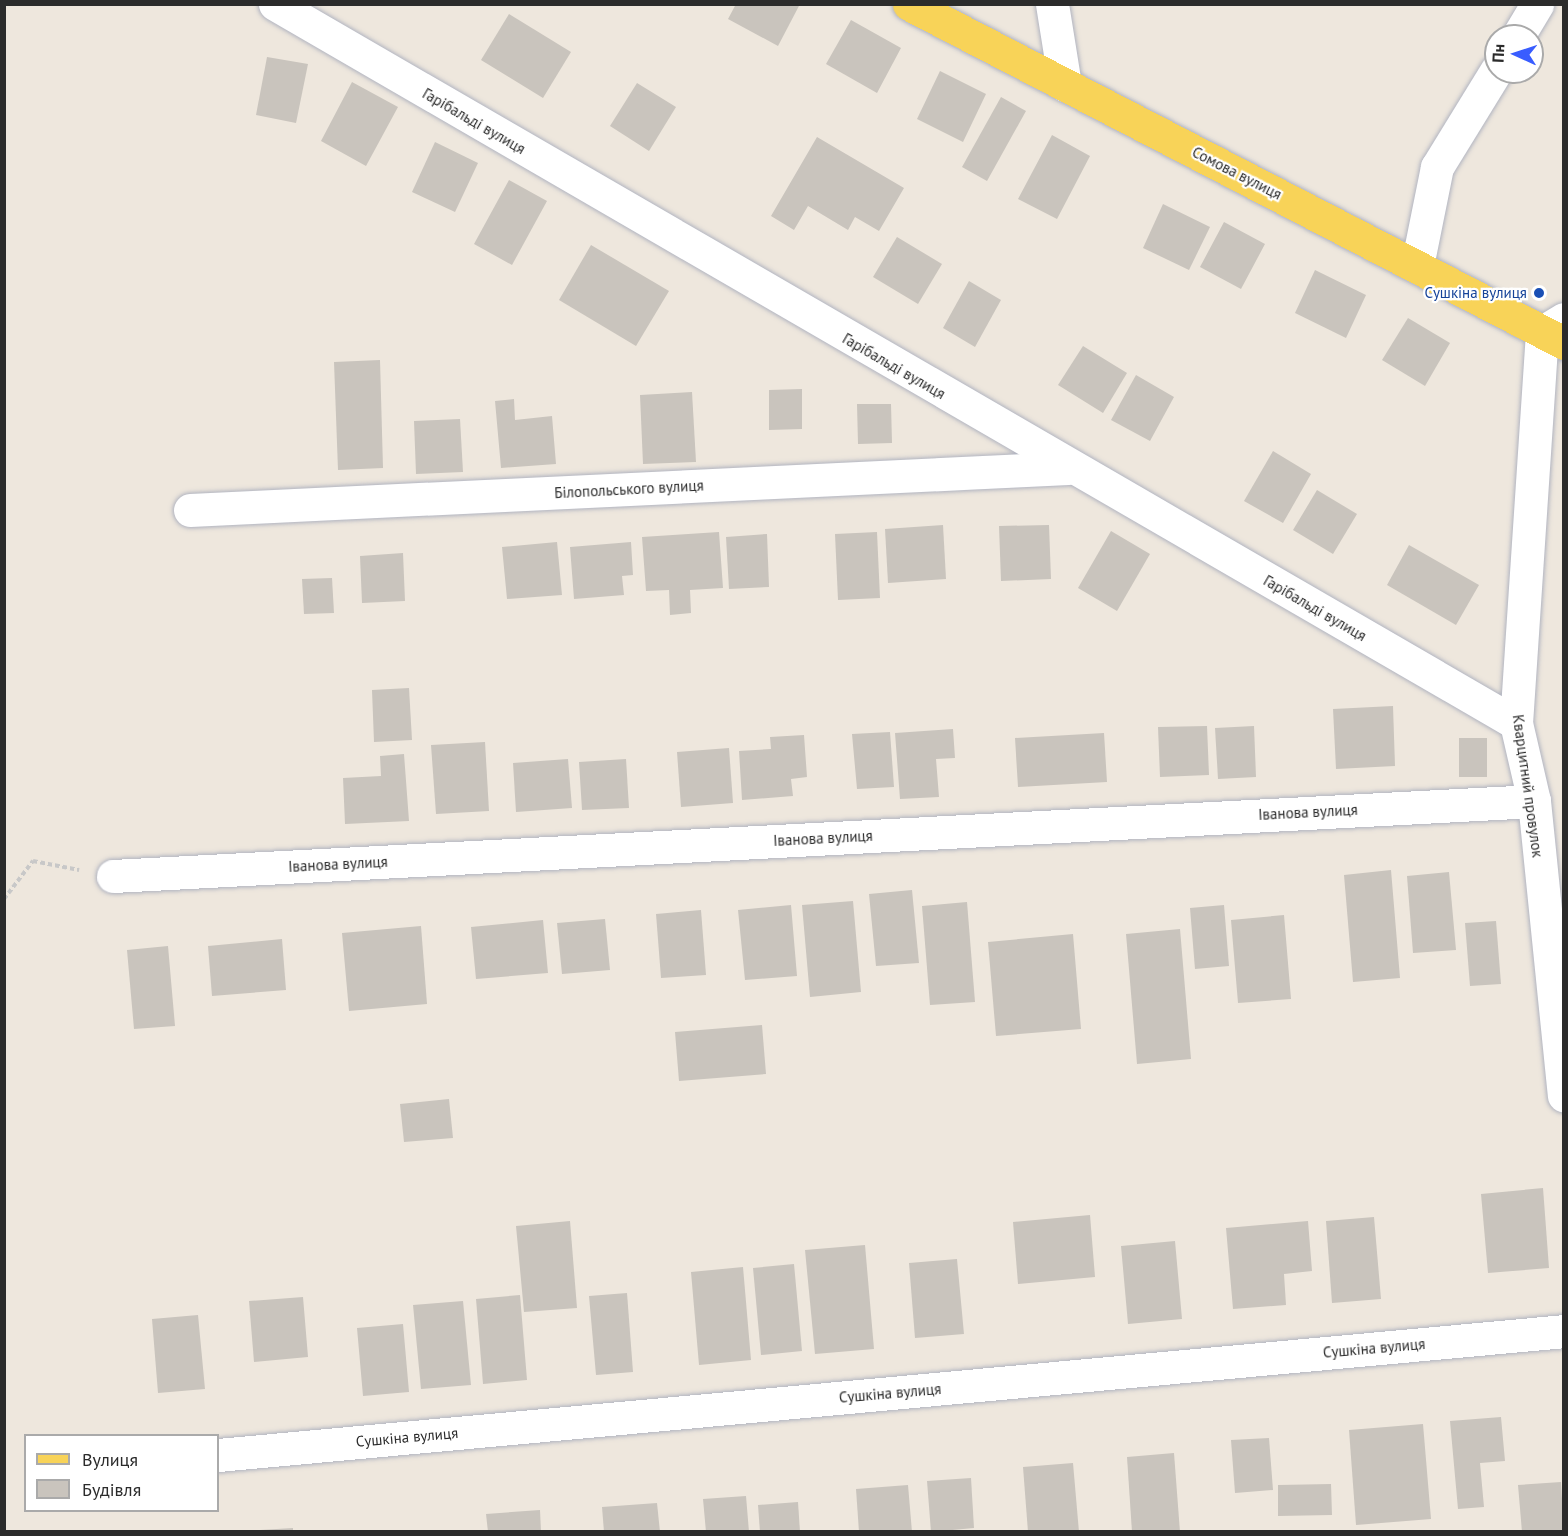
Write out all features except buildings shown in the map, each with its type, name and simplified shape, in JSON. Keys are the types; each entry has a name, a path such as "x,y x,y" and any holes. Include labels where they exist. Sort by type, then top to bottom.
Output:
{"main road":[{"name":"Сомова вулиця","path":"909,4 1417,266 1556,331"}],"street":[{"name":"Гарібальді вулиця","path":"275,4 1068,468 1516,723"},
{"path":"1052,4 1065,85"},
{"path":"1525,24 1537,4"},
{"path":"1417,266 1437,167 1488,84"},
{"name":"Кварцитний провулок","path":"1556,331 1516,723 1534,801 1563,1095"},
{"name":"Білопольського вулиця","path":"190,510 1068,468"},
{"name":"Іванова вулиця","path":"112,876 1534,801"},
{"name":"Сушкіна вулиця","path":"219,1455 1563,1331"}],"path":[{"path":"4,898 33,861 112,876"}],"place":[{"name":"Сушкіна вулиця","path":"1539,293"}]}
